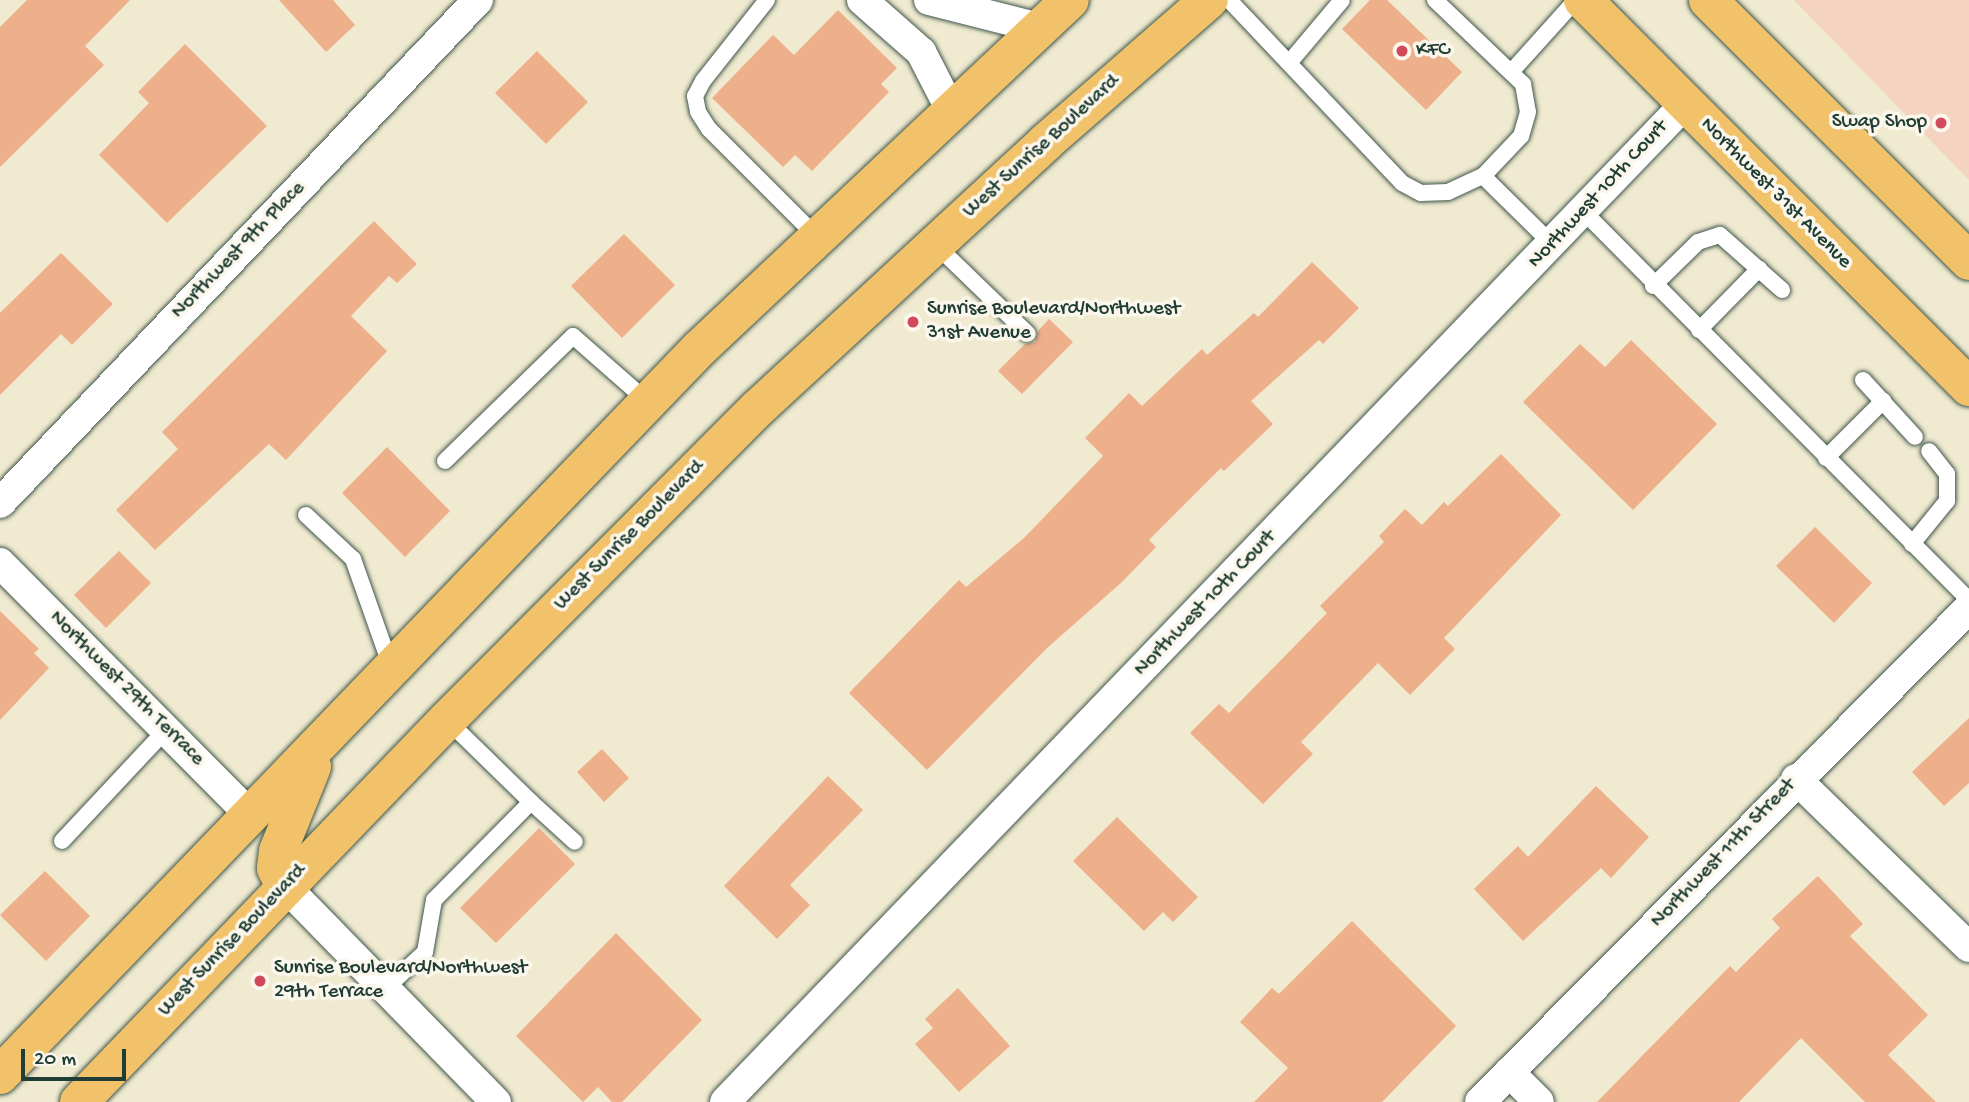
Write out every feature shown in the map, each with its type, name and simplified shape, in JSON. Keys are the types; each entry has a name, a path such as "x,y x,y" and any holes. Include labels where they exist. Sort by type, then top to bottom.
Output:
{"main road":[{"path":"0,1075 648,402 816,236 1070,0"},
{"name":"West Sunrise Boulevard","path":"79,1102 447,720 757,409 934,244 1209,0"},
{"name":"Northwest 31st Avenue","path":"1583,0 1969,387"},
{"path":"1708,0 1969,261"},
{"path":"285,886 276,868 284,828 326,737"},
{"path":"228,947 257,866 251,816"}],"street":[{"name":"Northwest 9th Place","path":"0,503 478,0"},
{"path":"862,0 921,52 951,110"},
{"path":"929,0 1040,28"},
{"name":"Northwest 10th Court","path":"725,1102 1552,244 1581,209 1685,104"},
{"name":"Northwest 29th Terrace","path":"0,563 251,816"},
{"name":"Northwest 11th Street","path":"1480,1102 1796,779 1969,608"},
{"path":"1796,779 1969,947"},
{"path":"285,886 496,1102"},
{"path":"1509,1072 1539,1102"}],"lane":[{"path":"767,0 703,80 695,96 696,104 709,129 816,236"},
{"path":"1229,0 1402,183 1421,193 1448,192 1483,176 1521,136 1528,112 1523,83 1435,0"},
{"path":"1289,63 1342,0"},
{"path":"1512,71 1576,0"},
{"path":"1483,176 1552,244"},
{"path":"1581,209 1653,286 1969,600"},
{"path":"1653,286 1698,242 1720,235 1782,290"},
{"path":"934,244 1028,334"},
{"path":"1699,330 1759,269"},
{"path":"445,461 573,336 648,402"},
{"path":"1863,380 1916,437"},
{"path":"1826,458 1883,401"},
{"path":"1912,544 1947,500 1947,474 1929,451"},
{"path":"306,515 353,559 392,669"},
{"path":"447,720 575,842"},
{"path":"62,841 166,730"},
{"path":"384,990 425,952 434,900 531,802"}],"shaded area":[{"name":"Swap Shop","path":"1794,0 1969,0 1969,180 1866,74"}],"building":[{"path":"27,0 130,0 85,46 104,65 0,167 0,27"},
{"path":"279,0 333,0 355,25 326,52"},
{"name":"KFC","path":"1370,0 1387,0 1462,72 1426,110 1342,29"},
{"path":"838,10 897,68 881,84 889,92 812,171 795,155 783,167 712,98 773,35 794,55"},
{"path":"185,44 267,126 167,223 99,155 149,103 138,92"},
{"path":"537,51 588,102 546,144 495,93"},
{"path":"374,221 417,264 397,283 389,276 351,316 387,351 286,460 269,444 155,550 116,510 178,449 162,432"},
{"path":"624,234 675,285 622,338 571,286"},
{"path":"61,253 113,304 72,345 61,334 0,395 0,313"},
{"path":"1312,262 1359,308 1323,344 1319,340 1251,401 1273,424 1224,471 1221,468 1149,540 1156,547 1122,582 1047,648 927,770 849,693 959,580 966,587 1024,538 1103,456 1085,438 1129,393 1142,406 1202,349 1207,355 1254,313 1258,317"},
{"path":"1049,319 1073,342 1022,394 998,371 1025,344 1035,342 1038,331"},
{"path":"1631,340 1717,424 1633,510 1523,402 1580,344 1605,367"},
{"path":"387,447 450,511 405,557 342,493"},
{"path":"1501,454 1561,515 1444,638 1455,649 1410,695 1378,663 1301,742 1313,754 1263,804 1190,733 1219,704 1229,713 1327,613 1320,606 1384,542 1379,536 1405,509 1422,525 1444,502 1448,506"},
{"path":"1815,527 1872,583 1834,623 1776,566"},
{"path":"119,551 151,583 106,628 74,595"},
{"path":"0,611 39,649 34,653 49,668 0,720"},
{"path":"1969,718 1969,783 1944,806 1912,772"},
{"path":"602,749 629,778 604,802 577,772"},
{"path":"828,776 863,810 790,885 810,905 777,939 724,886"},
{"path":"1596,786 1649,837 1611,878 1601,868 1523,941 1474,889 1518,846 1528,857"},
{"path":"1117,817 1198,897 1173,922 1163,912 1144,931 1073,861"},
{"path":"539,828 575,864 496,943 460,908"},
{"path":"45,871 90,916 46,961 0,915"},
{"path":"1818,876 1863,924 1850,936 1928,1015 1888,1055 1936,1102 1865,1102 1801,1038 1739,1102 1597,1102 1730,966 1736,972 1780,928 1772,919"},
{"path":"1352,921 1456,1026 1382,1102 1254,1102 1288,1068 1240,1022 1272,988 1279,994"},
{"path":"616,933 702,1020 622,1102 612,1102 598,1087 583,1102 516,1036"},
{"path":"958,988 1010,1046 959,1092 915,1044 933,1028 925,1019"}],"place":[{"name":"KFC","path":"1402,51"},
{"name":"Swap Shop","path":"1941,123"},
{"name":"Sunrise Boulevard/Northwest 31st Avenue","path":"913,322"},
{"name":"Sunrise Boulevard/Northwest 29th Terrace","path":"260,981"}]}
